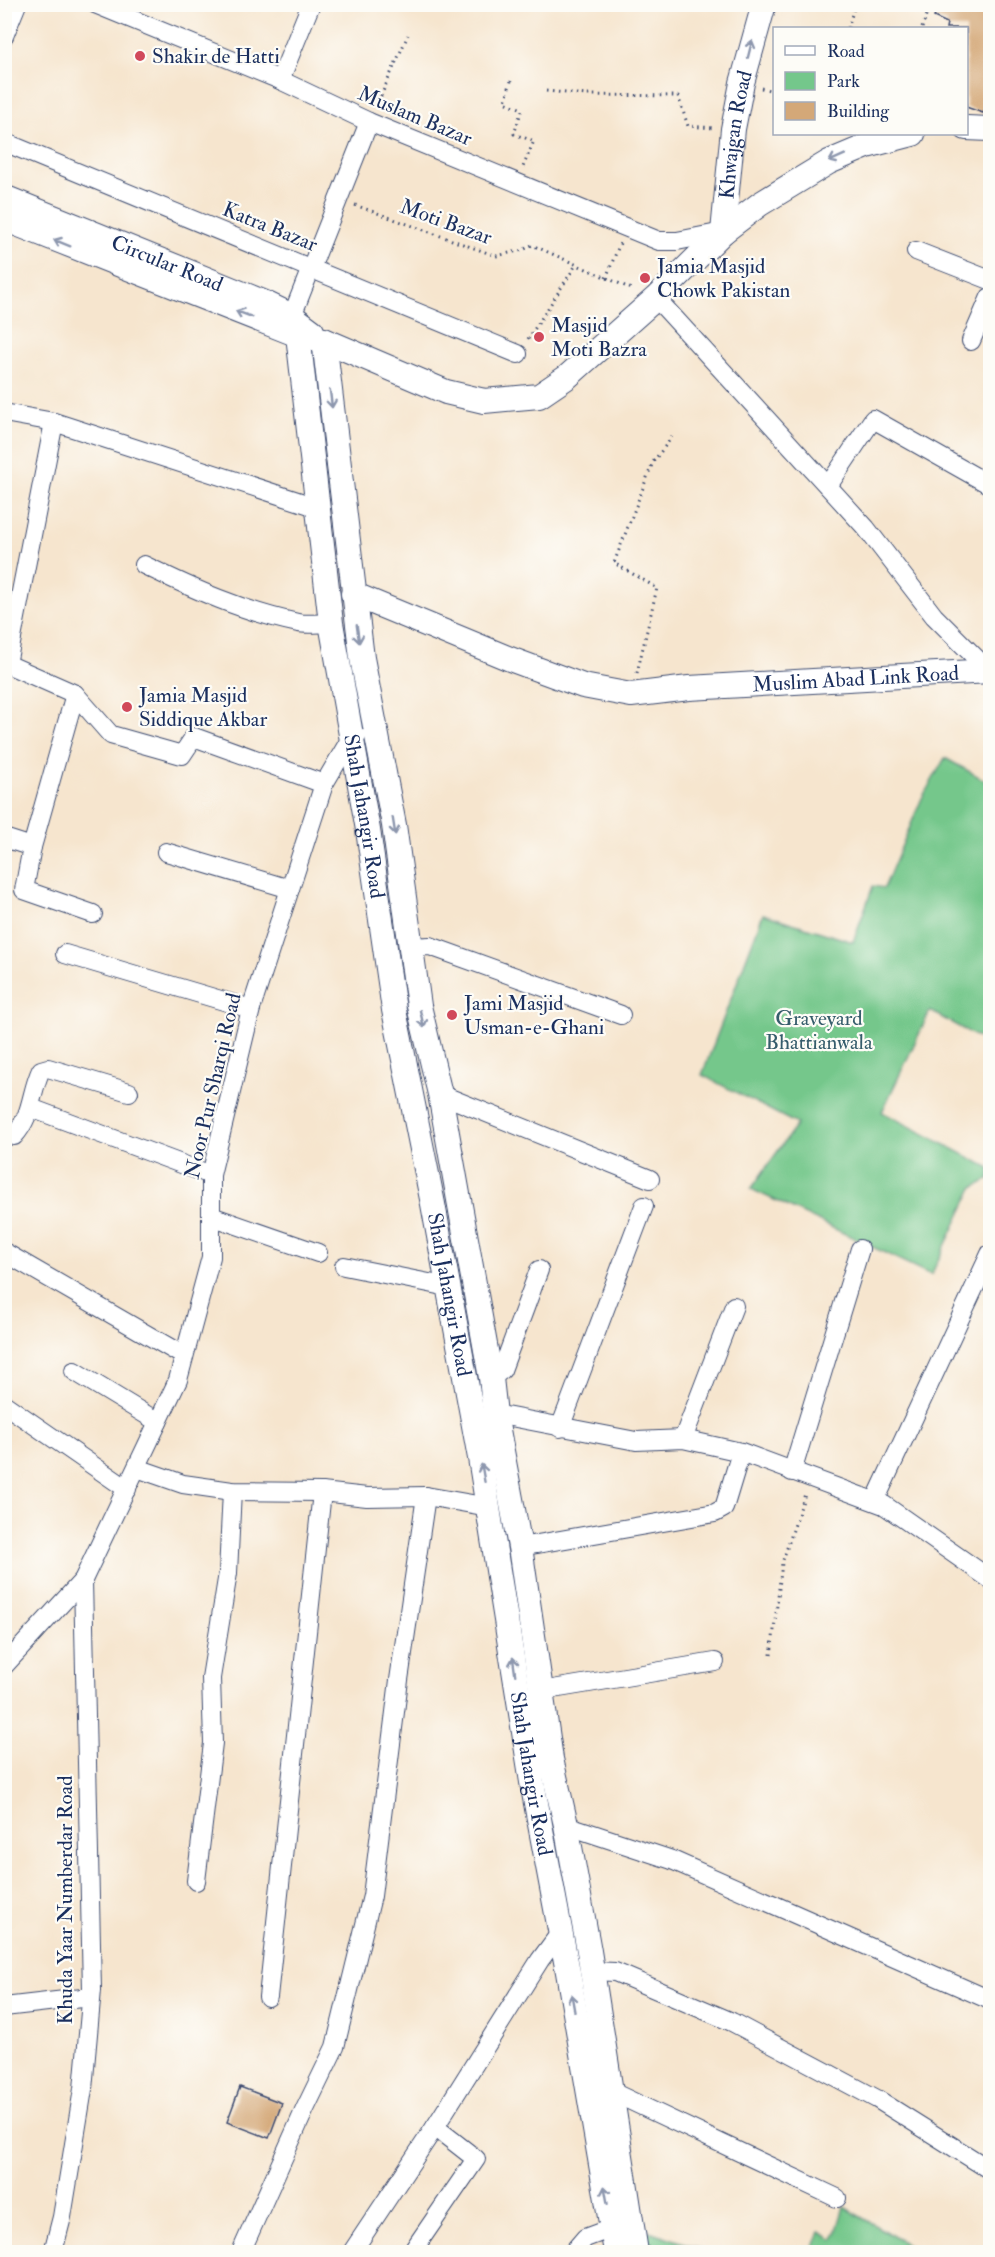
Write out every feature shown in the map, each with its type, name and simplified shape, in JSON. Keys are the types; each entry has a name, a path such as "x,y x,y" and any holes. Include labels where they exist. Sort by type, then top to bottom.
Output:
{"street":[{"path":"4,36 17,4"},
{"name":"Muslam Bazar","path":"95,4 280,80 369,122 659,241 677,241 723,232"},
{"path":"280,80 311,4"},
{"name":"Khwajgan Road","path":"723,232 734,129 742,83 764,4"},
{"path":"295,326 310,267 369,122"},
{"path":"968,128 990,129"},
{"name":"Circular Road","path":"4,219 295,326 446,392 484,401 539,396 567,377 656,298 723,232 760,204 829,162 867,146 909,135"},
{"name":"Katra Bazar","path":"4,142 518,354"},
{"name":"Circular Road","path":"4,197 263,302 295,326"},
{"path":"916,251 990,280"},
{"path":"971,341 990,297"},
{"name":"Muslim Abad Link Road","path":"656,298 866,528 934,616 989,670"},
{"name":"Shah Jahangir Road","path":"295,326 331,623 368,830 394,1010 489,1506 532,1782 616,2253"},
{"name":"Shah Jahangir Road","path":"324,340 362,658 394,825 419,1006 440,1094 491,1378 495,1414 520,1547 551,1759 566,1825 636,2253"},
{"path":"4,413 54,422 316,507"},
{"path":"828,486 873,419 990,485"},
{"path":"54,422 6,664 75,694 111,735 182,754 194,737 324,784"},
{"path":"144,565 179,582 254,611 300,623 331,623"},
{"name":"Muslim Abad Link Road","path":"353,594 510,659 583,686 631,695 689,688 989,670"},
{"path":"75,694 32,847 24,890 93,914"},
{"path":"351,738 376,730"},
{"name":"Noor Pur Sharqi Road","path":"84,1580 178,1380 211,1257 211,1175 251,1009 324,784 351,738"},
{"path":"4,838 32,847"},
{"path":"166,852 290,889"},
{"path":"411,947 430,946 621,1016"},
{"path":"65,954 251,1009"},
{"path":"4,1134 14,1136 31,1108 41,1070 48,1068 129,1092"},
{"path":"440,1094 650,1179"},
{"path":"31,1108 211,1175"},
{"path":"560,1428 644,1206"},
{"path":"211,1216 318,1253"},
{"path":"792,1472 860,1249"},
{"path":"4,1252 184,1356"},
{"path":"875,1502 990,1254"},
{"path":"344,1266 448,1287"},
{"path":"491,1378 502,1370 539,1270"},
{"path":"683,1439 734,1306"},
{"path":"74,1371 158,1422"},
{"path":"4,1404 127,1489"},
{"path":"495,1414 636,1441 683,1439 741,1452 884,1505 990,1579"},
{"path":"520,1547 715,1513 724,1508 741,1452"},
{"path":"137,1468 183,1484 232,1491 322,1492 368,1497 426,1496 489,1506"},
{"path":"196,1881 213,1743 211,1678 228,1574 232,1491"},
{"path":"268,1997 322,1492"},
{"path":"241,2253 304,2109 335,2047 369,1908 426,1496"},
{"path":"4,1666 84,1580"},
{"name":"Khuda Yaar Numberdar Road","path":"53,2253 62,2217 84,2089 91,1997 84,1580"},
{"path":"541,1691 715,1662"},
{"path":"566,1825 672,1860 990,2000"},
{"path":"352,2253 435,2127 540,1960 560,1933"},
{"path":"591,1971 615,1972 732,2022 877,2100 990,2170"},
{"path":"4,2007 91,1997"},
{"path":"610,2091 837,2198"},
{"path":"412,2253 476,2159 435,2127"},
{"path":"573,2253 585,2238 612,2229"}],"path":[{"path":"848,27 855,4"},
{"path":"922,27 931,4"},
{"path":"369,122 408,35"},
{"path":"511,81 505,102 522,109 514,134 534,141 517,183"},
{"path":"546,91 571,95 678,96 688,126 734,129"},
{"name":"Moti Bazar","path":"339,199 496,256 523,250 532,245 656,298"},
{"path":"606,278 626,227"},
{"path":"518,354 576,265"},
{"path":"631,695 657,588 614,563 653,462 672,436"},
{"path":"771,1655 782,1563 811,1479"}],"green space":[{"name":"Graveyard Bhattianwala","path":"945,758 990,783 990,843 986,851 990,854 990,1044 930,1011 882,1112 990,1168 990,1179 973,1188 931,1275 751,1189 797,1124 702,1075 763,914 853,942 873,886 884,888 922,798"},
{"path":"844,2207 920,2252 811,2252 820,2232 834,2240"},
{"path":"646,2230 699,2248 706,2252 650,2252"}],"building":[{"path":"939,4 990,4 990,101 983,113 968,108 968,27 946,27 947,23 934,17"},
{"path":"240,2087 282,2103 269,2138 227,2122"}],"place":[{"name":"Shakir de Hatti","path":"140,56"},
{"name":"Jamia Masjid Chowk Pakistan","path":"645,278"},
{"name":"Masjid Moti Bazra","path":"539,337"},
{"name":"Jamia Masjid Siddique Akbar","path":"127,707"},
{"name":"Jami Masjid Usman-e-Ghani","path":"452,1015"}]}
